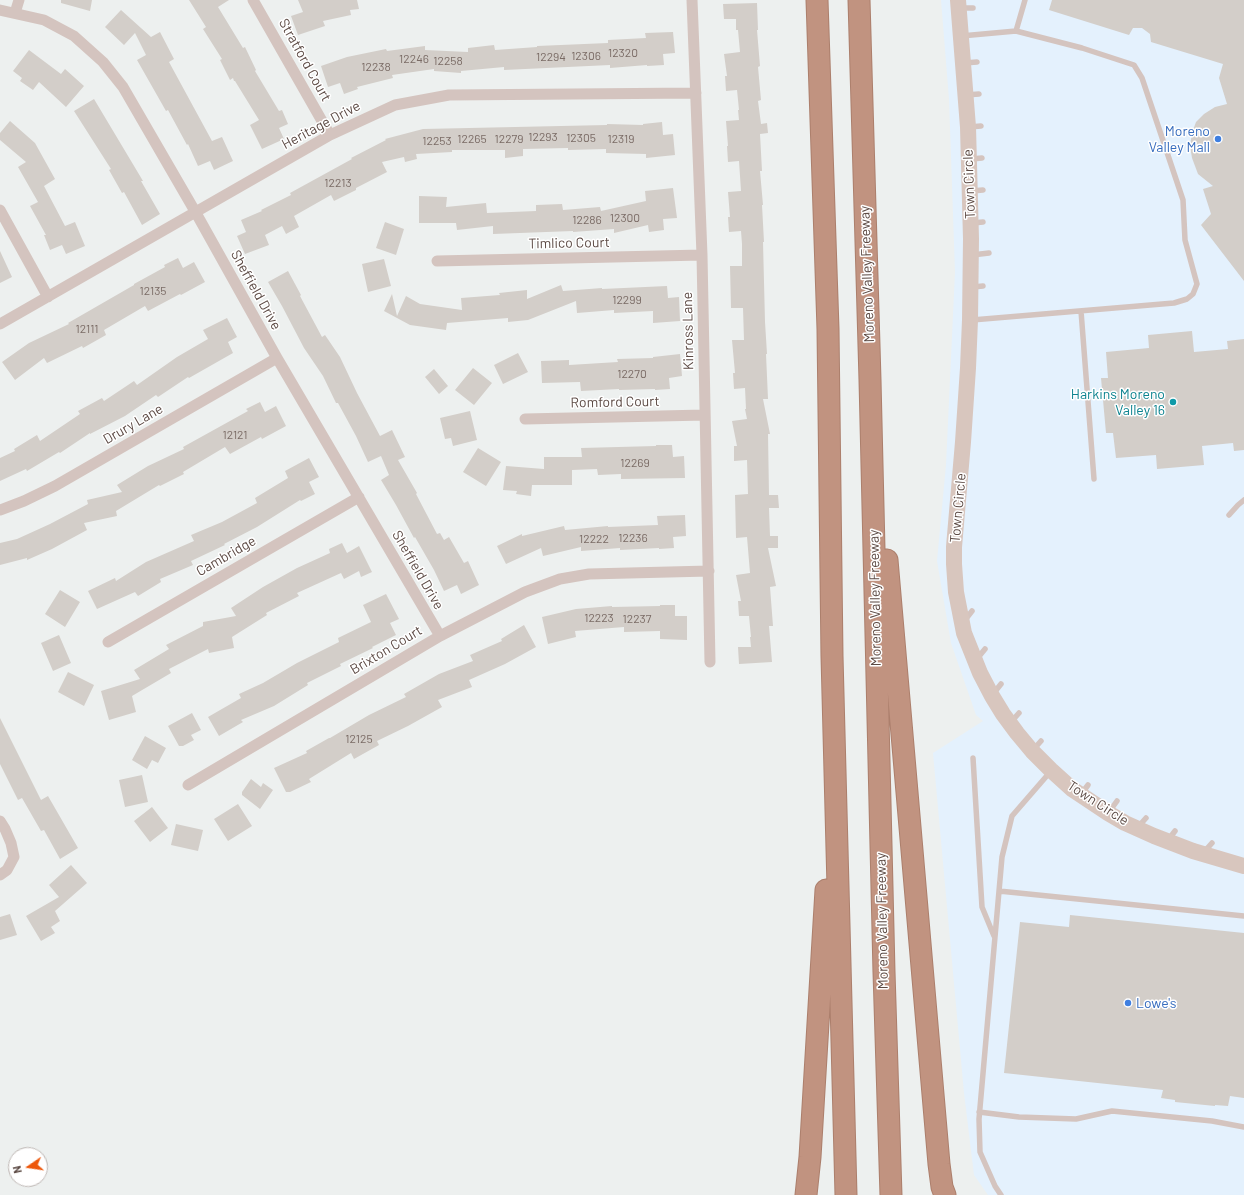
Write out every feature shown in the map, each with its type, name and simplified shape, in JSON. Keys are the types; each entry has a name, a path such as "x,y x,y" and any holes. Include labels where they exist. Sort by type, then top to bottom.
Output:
{"highway":[{"path":"817,0 828,329 832,656 846,1195"},
{"name":"Moreno Valley Freeway","path":"859,0 891,1195"},
{"path":"870,380 901,716 939,1164 942,1187 945,1195"},
{"path":"806,1195 810,1157 828,854 832,656"}],"street":[{"path":"15,12 19,0"},
{"name":"Stratford Court","path":"253,0 330,135"},
{"name":"Kinross Lane","path":"692,0 702,255 710,662"},
{"name":"Town Circle","path":"963,5 961,36 970,63 974,127 977,222 971,255 977,286 970,320 954,564 955,585 967,617 975,662 996,690 1014,718 1036,746 1051,770 1112,807 1142,823 1171,836 1207,849 1244,866"},
{"name":"Sheffield Drive","path":"0,10 15,12 44,20 74,36 103,62 123,87 196,213 277,358 440,636"},
{"name":"Heritage Drive","path":"0,324 330,135 395,105 449,95 696,93"},
{"path":"0,210 48,297"},
{"name":"Timlico Court","path":"437,261 702,255"},
{"name":"Drury Lane","path":"0,510 24,501 55,486 277,358"},
{"name":"Romford Court","path":"525,419 705,415"},
{"name":"Cambridge","path":"108,642 359,497"},
{"name":"Brixton Court","path":"188,785 440,636 525,592 560,579 589,574 709,571"},
{"path":"0,822 11,843 14,857 8,870 0,875"}],"lane":[{"path":"1016,31 1025,0"},
{"path":"961,36 1016,31 1082,48 1134,65 1141,74 1183,200 1185,240 1197,284 1194,294 1187,299 1174,303 970,320"},
{"path":"971,255 989,253"},
{"path":"1081,311 1094,479"},
{"path":"1229,515 1244,500"},
{"path":"975,662 985,649"},
{"path":"973,758 982,907 995,938"},
{"path":"1001,1195 995,1186 980,1152 979,1112 1002,857 1012,816 1051,770"},
{"path":"999,891 1244,916"},
{"path":"979,1112 1019,1117 1076,1119 1112,1111 1212,1121 1244,1127"}],"shaded area":[{"name":"Moreno Valley Mall","path":"941,0 1244,0 1244,1195 988,1195 974,1175 964,1093 933,753 983,721 976,715 951,643 937,561 946,465 955,272 949,99"}],"building":[{"path":"61,0 92,0 90,11 61,3"},
{"path":"189,0 229,0 218,7 243,48 245,47 256,70 255,71 279,111 282,110 288,124 279,128 284,139 262,149 250,125 259,120 233,78 230,80 220,60 222,59 203,29 206,27"},
{"path":"298,0 357,0 359,9 350,10 351,15 323,21 325,26 298,35 291,16 303,12"},
{"name":"Moreno Valley Mall","path":"1052,0 1244,0 1244,281 1201,225 1211,214 1203,189 1213,186 1198,174 1192,158 1190,146 1192,133 1196,122 1204,114 1215,107 1227,104 1219,78 1223,64 1151,42 1150,34 1142,28 1133,28 1129,35 1049,10"},
{"path":"757,3 757,30 760,66 758,67 761,100 758,101 761,124 767,123 768,133 760,134 768,399 763,399 770,434 768,434 769,495 778,495 779,508 769,508 770,536 778,536 778,548 768,548 776,586 770,587 773,626 769,626 772,662 739,664 738,647 751,647 751,637 749,616 739,616 738,601 741,601 736,575 750,573 747,537 736,538 735,495 748,494 747,460 734,461 734,446 737,446 732,421 747,419 745,409 745,388 734,389 733,373 735,373 732,340 744,340 743,308 731,308 730,266 742,266 741,231 729,232 728,217 730,217 728,192 741,191 739,161 728,162 726,121 739,120 739,110 737,90 726,91 725,76 727,76 724,54 740,52 738,30 736,30 736,19 724,19 723,4"},
{"path":"121,10 151,37 160,32 174,59 169,62 212,141 222,137 233,161 214,170 210,161 198,166 188,144 187,145 168,110 166,111 137,60 146,55 135,33 124,45 105,27"},
{"path":"673,32 675,53 663,54 664,65 610,68 610,65 504,70 504,67 461,71 461,73 434,71 434,69 392,75 393,78 357,87 358,89 344,94 340,83 328,87 321,66 347,57 386,49 387,51 425,46 425,50 468,52 468,48 494,45 495,50 537,46 608,43 608,40 646,38 645,33"},
{"path":"29,50 61,74 65,69 84,86 66,107 39,82 33,90 20,81 22,78 13,71"},
{"path":"94,99 143,181 141,181 160,214 142,225 124,192 122,193 109,170 111,169 74,111"},
{"path":"10,121 35,143 55,179 44,186 65,226 75,222 85,246 66,254 62,245 50,250 44,235 46,235 30,206 38,202 18,167 26,162 0,140 0,133"},
{"path":"662,122 663,135 673,134 675,155 646,158 646,154 606,153 606,149 568,150 568,148 523,149 523,156 505,158 505,150 452,150 452,152 416,154 417,159 405,162 404,157 382,162 387,172 334,201 331,195 294,216 299,227 286,234 282,226 265,235 269,245 245,254 237,236 246,232 241,220 262,211 261,210 291,195 290,193 386,140 385,139 423,129 607,124 643,125"},
{"path":"673,188 677,218 663,219 664,230 649,232 648,225 614,233 614,229 573,232 493,234 493,226 457,230 456,223 419,223 419,196 447,197 446,207 486,203 487,213 536,211 536,205 562,204 563,210 600,207 601,211 646,201 645,191"},
{"path":"385,222 404,229 396,255 376,248"},
{"path":"0,251 12,277 0,283"},
{"path":"178,258 183,268 194,262 205,282 148,311 145,306 104,330 106,335 83,348 82,346 47,363 44,358 15,380 2,362 29,343 69,324 68,323"},
{"path":"384,259 391,286 368,292 362,264"},
{"path":"288,271 322,337 325,335 340,357 380,436 392,430 405,457 398,460 417,493 416,494 437,534 440,533 444,540 449,537 464,563 468,561 479,585 461,594 457,585 444,591 434,570 381,480 389,475 381,456 368,462 356,436 338,403 336,403 323,376 304,348 268,282"},
{"path":"561,285 563,291 667,286 668,298 679,297 680,321 653,323 653,311 614,313 614,310 577,313 576,301 528,320 508,322 508,318 447,323 446,330 410,325 384,311 392,294 397,316 406,296 420,304 462,310 461,298 500,295 499,293 527,290 527,299"},
{"path":"227,318 237,337 228,342 233,353 189,378 188,377 158,397 156,395 125,416 90,433 60,453 59,452 27,471 26,469 0,481 0,458 15,451 14,449 37,435 40,441 80,414 78,411 102,398 104,401 134,381 137,385 177,357 208,339 203,330"},
{"name":"Harkins Moreno Valley 16","path":"1192,331 1194,352 1228,349 1227,341 1244,339 1244,450 1234,451 1233,443 1202,446 1204,465 1157,469 1156,455 1116,458 1113,433 1106,433 1101,378 1108,378 1106,352 1149,348 1148,335"},
{"path":"518,353 528,372 503,384 494,365"},
{"path":"680,354 682,376 669,378 670,389 581,391 580,382 542,383 541,361 569,360 569,365 618,362 617,359 653,358"},
{"path":"473,368 492,383 474,405 455,390"},
{"path":"434,369 448,386 439,394 425,377"},
{"path":"260,402 265,412 276,406 286,426 262,439 261,437 230,454 225,447 183,472 184,474 160,486 159,485 116,511 117,516 84,523 87,530 52,549 27,560 27,558 0,565 0,543 17,539 50,524 88,504 87,500 122,492 117,485 148,466 184,449 183,447 248,411 246,409"},
{"path":"470,411 477,440 453,446 451,438 445,439 440,418"},
{"path":"672,445 673,457 684,456 685,478 621,479 621,474 598,475 597,469 572,470 572,485 532,485 531,496 516,494 517,491 503,490 506,466 544,469 544,457 582,457 581,448"},
{"path":"478,448 501,462 486,486 463,472"},
{"path":"309,458 319,477 309,482 315,494 301,501 300,500 257,527 224,544 225,545 191,561 193,565 160,579 161,582 138,596 135,592 97,609 88,591 115,578 116,581 146,562 194,541 191,535 222,522 257,503 255,498 288,478 285,471"},
{"path":"685,515 686,536 673,537 674,548 620,550 620,548 581,551 581,547 543,556 541,548 506,564 497,546 522,534 522,536 564,526 565,530 608,526 658,525 657,516"},
{"path":"342,543 347,553 359,546 372,572 361,577 359,571 344,579 341,573 297,593 299,596 266,613 267,615 232,637 234,648 209,653 208,649 169,669 171,673 132,696 136,712 109,720 101,691 140,679 134,670 169,649 166,645 203,626 203,622 236,616 231,608 263,587 297,568 330,553 329,549"},
{"path":"60,590 80,602 65,627 45,614"},
{"path":"386,594 399,619 390,623 396,635 307,683 308,685 274,706 241,720 243,722 219,736 208,717 241,698 239,694 263,683 297,663 339,642 338,638 371,622 363,605"},
{"path":"675,605 675,616 687,616 687,640 660,639 660,631 624,632 624,627 575,631 576,637 548,644 542,617 576,609 612,606"},
{"path":"524,625 536,647 505,664 469,680 472,687 438,700 442,707 377,741 379,745 354,759 351,753 309,779 311,782 290,792 286,792 274,768 307,753 306,751 369,715 406,697 404,694 439,674 473,661 470,655 502,641 501,639"},
{"path":"59,635 71,663 53,671 41,643"},
{"path":"68,672 94,685 84,706 58,692"},
{"path":"192,713 201,730 191,735 194,740 183,746 179,746 168,726"},
{"path":"0,718 41,800 48,796 78,848 60,859 44,830 41,831 22,798 18,800 0,764"},
{"path":"145,736 166,748 158,763 152,760 147,769 132,760"},
{"path":"142,775 148,802 125,807 119,780"},
{"path":"251,779 261,787 263,783 273,790 260,809 242,795 242,792"},
{"path":"238,804 252,826 228,841 214,819"},
{"path":"152,807 168,828 150,842 134,821"},
{"path":"176,824 203,830 198,851 171,845"},
{"path":"71,865 87,883 55,911 60,921 51,927 55,933 41,941 26,916 59,897 49,885"},
{"path":"10,914 17,935 0,940 0,917"},
{"name":"Lowe's","path":"1070,915 1244,933 1244,1098 1230,1096 1228,1106 1175,1102 1175,1100 1161,1098 1163,1090 1004,1073 1020,922 1069,927"}],"place":[{"name":"Moreno Valley Mall","path":"1218,139"},
{"name":"Harkins Moreno Valley 16","path":"1173,402"},
{"name":"Lowe's","path":"1128,1003"}]}
